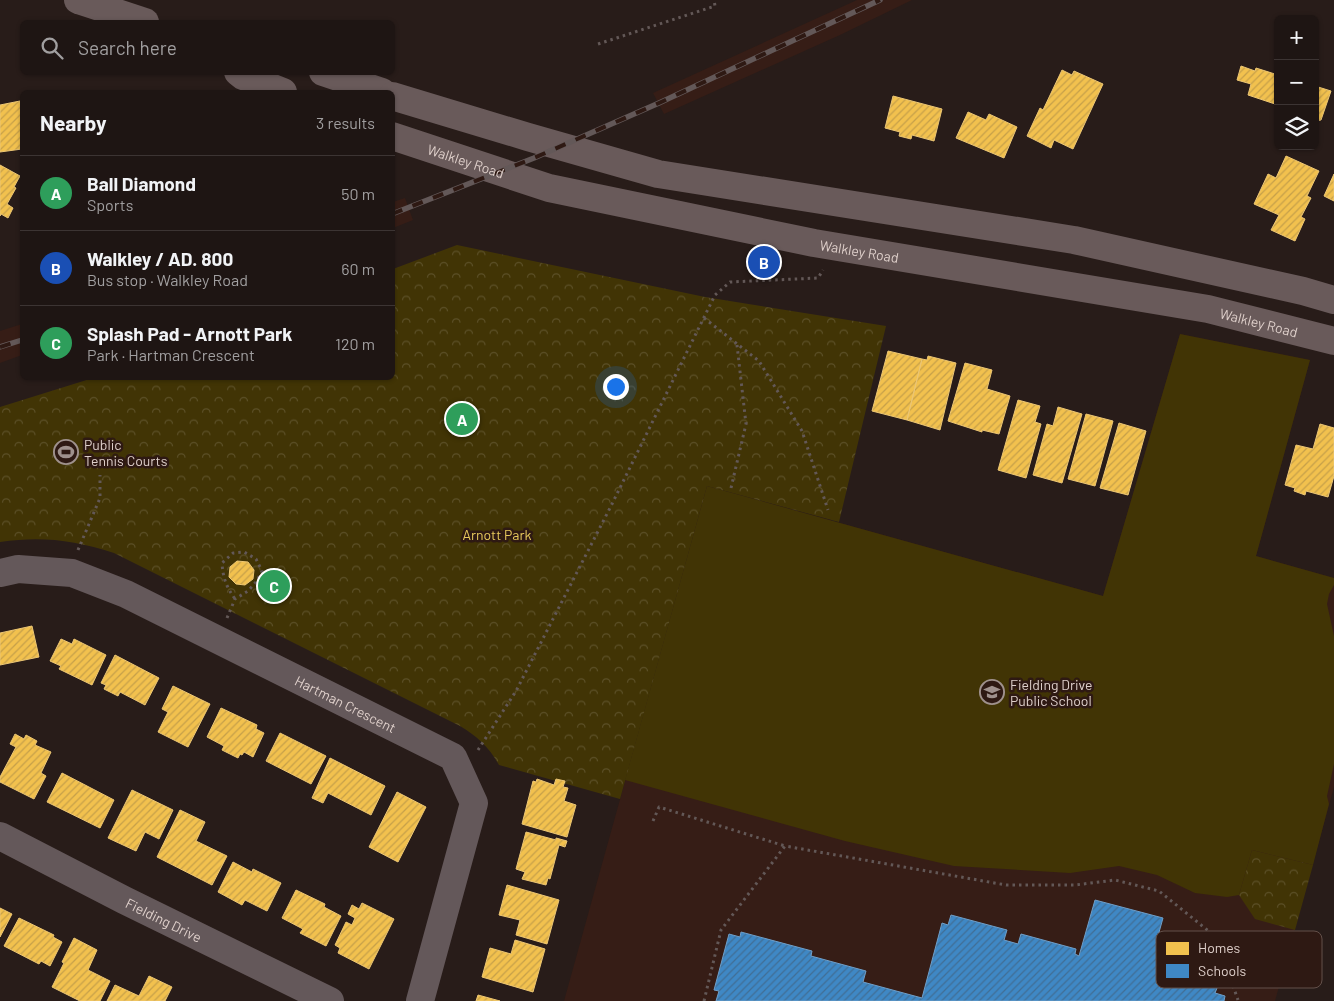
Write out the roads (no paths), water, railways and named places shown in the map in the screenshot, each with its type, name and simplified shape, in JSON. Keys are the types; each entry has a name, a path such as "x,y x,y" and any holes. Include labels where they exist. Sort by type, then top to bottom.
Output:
{"main road":[{"path":"78,0 139,20"},
{"path":"242,75 278,90"},
{"path":"332,75 376,90"},
{"path":"395,97 658,174 1074,240 1302,291 1334,300"},
{"name":"Walkley Road","path":"395,137 549,188 814,243 1208,309 1334,341"}],"street":[{"name":"Hartman Crescent","path":"0,573 18,569 72,573 126,594 453,757 474,803 420,1001"},
{"name":"Fielding Drive","path":"0,836 124,900 330,1001"}],"railway":[{"path":"395,213 534,158 659,103 880,0"},
{"path":"0,347 20,341"}],"place":[{"name":"Walkley / AD. 800","path":"764,262"},
{"name":"Ball Diamond","path":"462,419"},
{"name":"Public Tennis Courts","path":"66,452"},
{"name":"Splash Pad - Arnott Park","path":"274,586"},
{"name":"Fielding Drive Public School","path":"992,692"}],"park label":[{"name":"Arnott Park","path":"497,534"}]}
